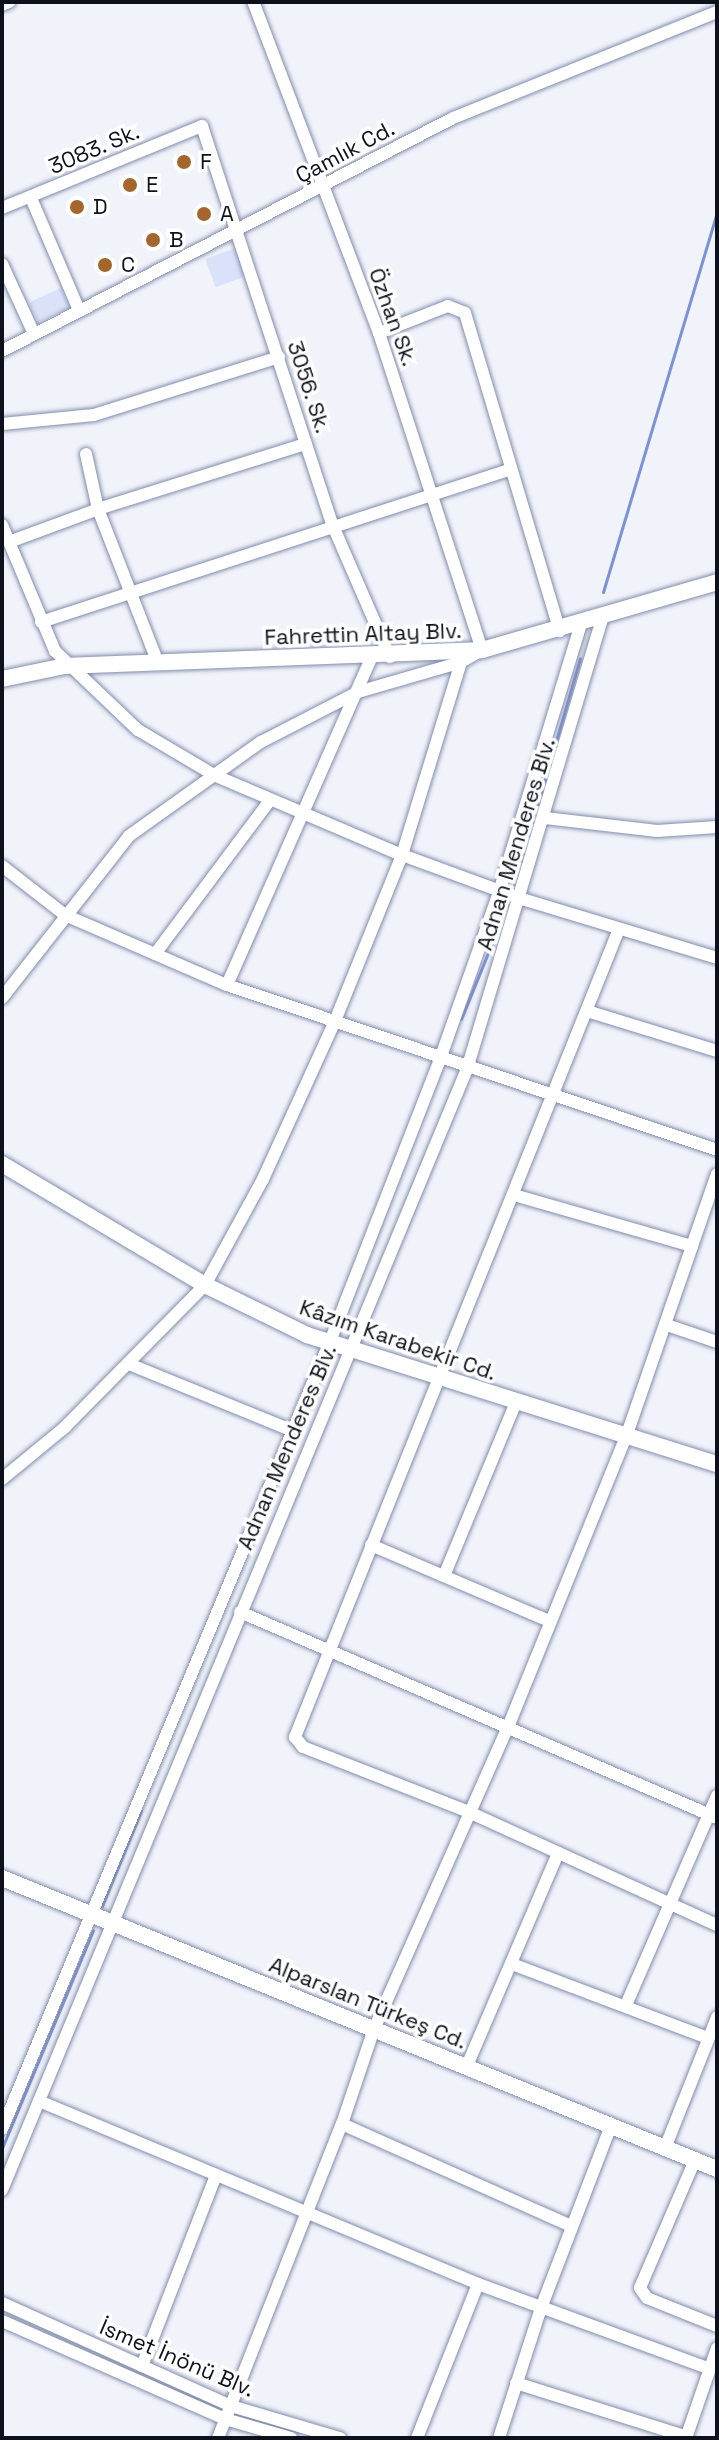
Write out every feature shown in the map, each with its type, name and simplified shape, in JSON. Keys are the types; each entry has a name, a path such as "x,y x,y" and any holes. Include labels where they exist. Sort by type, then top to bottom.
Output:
{"street":[{"path":"2,5 9,2"},
{"name":"Özhan Sk.","path":"253,2 379,333 482,650"},
{"name":"Çamlık Cd.","path":"2,351 503,96 717,12"},
{"name":"3083. Sk.","path":"2,208 202,126"},
{"name":"3056. Sk.","path":"202,126 333,526 390,657"},
{"path":"31,198 79,310"},
{"path":"2,264 34,334"},
{"path":"379,333 444,307 461,308 560,631"},
{"path":"2,424 94,415 279,357"},
{"path":"9,542 98,509 306,444"},
{"path":"86,454 98,509 158,663"},
{"path":"41,622 431,492 510,470"},
{"path":"2,525 41,622 65,666 138,730 214,775 402,855 499,892 717,958"},
{"name":"Fahrettin Altay Blv.","path":"2,679 65,666 390,657 482,650 560,631 717,582"},
{"name":"Adnan Menderes Blv.","path":"2,2190 116,1923 240,1612 467,1069 522,899 603,617"},
{"name":"Adnan Menderes Blv.","path":"2,2129 329,1344 440,1059 499,892 581,624"},
{"path":"2,998 129,836 261,742 358,692 461,662 482,650"},
{"path":"227,985 372,657"},
{"path":"2,1479 129,1364 205,1285 263,1179 335,1021 402,855 461,662"},
{"path":"155,954 270,800"},
{"path":"545,818 657,831 717,827"},
{"path":"2,866 65,915 227,985 554,1099 717,1150"},
{"path":"619,929 554,1099 298,1726 299,1744 471,1813 717,1925"},
{"path":"587,1011 717,1051"},
{"name":"Kâzım Karabekir Cd.","path":"5,1171 205,1285 329,1344 350,1347 440,1379 717,1464"},
{"path":"218,2438 308,2214 374,2029 508,1727 627,1434 717,1174"},
{"path":"514,1195 692,1246"},
{"path":"667,1325 717,1342"},
{"path":"129,1364 293,1431"},
{"path":"444,1576 516,1402"},
{"path":"371,1545 549,1621"},
{"path":"240,1612 327,1653 713,1816"},
{"path":"626,2005 713,1816 717,1796"},
{"path":"466,2068 558,1853"},
{"name":"Alparslan Türkeş Cd.","path":"2,1878 717,2169"},
{"path":"512,1964 708,2038"},
{"path":"665,2148 717,2017"},
{"path":"39,2101 478,2284 710,2369"},
{"path":"342,2124 571,2226"},
{"path":"499,2438 541,2308 611,2126"},
{"path":"695,2160 640,2288 647,2298 717,2326"},
{"path":"142,2366 216,2175"},
{"path":"417,2438 478,2284"},
{"name":"İsmet İnönü Blv.","path":"2,2303 231,2406 340,2438"},
{"name":"İsmet İnönü Blv.","path":"2,2321 225,2419 291,2438"},
{"path":"516,2383 687,2437 717,2348"}],"shaded area":[{"path":"241,246 251,274 216,287 205,259"},
{"path":"61,288 70,308 38,322 29,302"}],"waterway":[{"path":"603,592 717,211"},
{"path":"513,889 580,659"},
{"path":"461,1019 508,904"},
{"path":"102,1906 141,1811"},
{"path":"2,2148 93,1930"}],"place":[{"name":"F","path":"184,162"},
{"name":"E","path":"130,185"},
{"name":"D","path":"77,207"},
{"name":"A","path":"204,214"},
{"name":"B","path":"153,240"},
{"name":"C","path":"105,265"}]}
